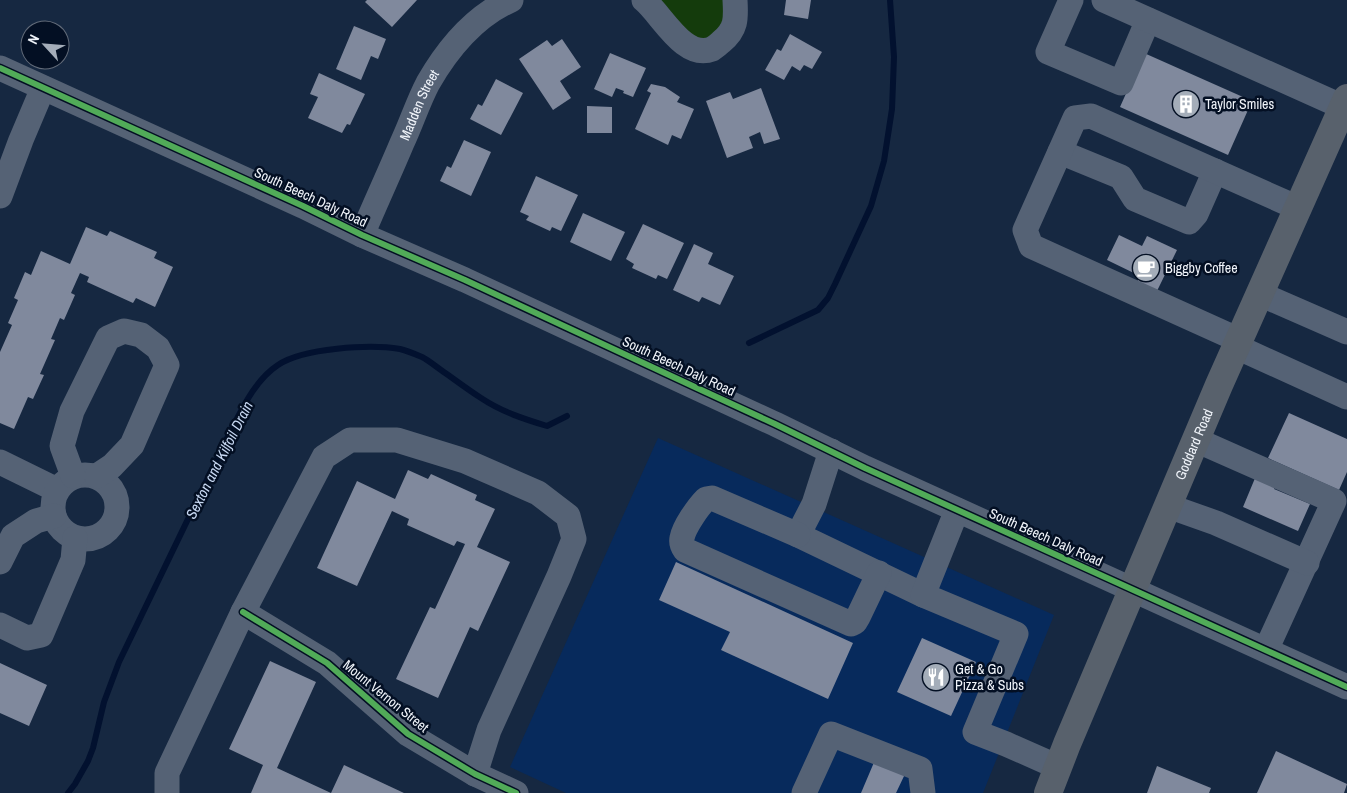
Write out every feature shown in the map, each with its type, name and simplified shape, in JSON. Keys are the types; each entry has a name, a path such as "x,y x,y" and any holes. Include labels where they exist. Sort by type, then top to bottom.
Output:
{"main road":[{"name":"Goddard Road","path":"1048,793 1196,440 1345,102"}],"street":[{"name":"Madden Street","path":"362,235 428,85 442,60 460,37 482,17 510,0"},
{"path":"644,0 678,38 690,47 700,51 713,48 728,36 736,20 735,0"},
{"path":"1071,0 1048,52 1121,82 1148,20"},
{"path":"1104,0 1345,102"},
{"name":"South Beech Daly Road","path":"0,68 303,206 362,235 474,284 865,468 1347,688"},
{"path":"0,196 21,140 44,88"},
{"path":"1298,208 1091,116 1075,118 1025,230 1031,246 1238,343 1347,397"},
{"path":"1060,152 1121,177 1135,199 1188,222 1196,214 1215,171"},
{"path":"1260,294 1347,332"},
{"path":"0,462 76,481 113,488 119,508 112,527 95,538 75,538 62,530 54,516 53,503 76,481 112,466 132,445 167,365 158,348 141,335 124,331 108,338 72,411 62,446 76,481"},
{"path":"167,793 168,773 243,612 324,457 350,440 397,440 465,461 538,493 568,516 574,539 560,576 489,730 495,786"},
{"path":"1196,440 1334,501 1266,650"},
{"path":"798,535 814,504 831,451"},
{"path":"879,573 858,617 851,624 685,550 681,544 682,537 698,507 706,499 712,498 798,535 879,573 923,595 1016,634 976,732 1058,768"},
{"path":"1168,506 1216,523 1306,563"},
{"path":"923,595 957,510"},
{"path":"0,562 13,536 36,521 54,516"},
{"path":"0,625 27,638 41,635 73,560 75,538"},
{"name":"Mount Vernon Street","path":"243,612 327,663 408,734 495,786"},
{"path":"804,793 831,734 920,769 923,793"}],"shaded area":[{"path":"658,438 1054,615 983,793 566,793 510,767"}],"green space":[{"path":"659,0 724,0 728,15 717,36 694,40"}],"building":[{"path":"367,0 417,0 392,27 365,2"},
{"path":"786,0 811,0 808,19 784,15"},
{"path":"354,26 386,39 378,59 371,56 361,80 336,69"},
{"path":"790,34 822,52 812,69 804,65 800,71 792,66 784,80 765,70 777,49 781,51"},
{"path":"562,39 581,67 560,81 571,98 553,110 519,59 547,40 552,46"},
{"path":"610,53 646,68 633,97 616,88 612,97 594,89"},
{"name":"Taylor Smiles","path":"1144,53 1252,101 1228,155 1120,107"},
{"path":"319,73 365,94 350,125 347,124 342,133 308,118 318,97 310,94"},
{"path":"496,79 523,93 501,135 470,119 478,104 482,106"},
{"path":"651,84 665,87 680,97 677,102 694,109 681,139 672,135 668,145 635,129 651,93 647,91"},
{"path":"761,88 780,139 764,144 760,132 749,137 753,148 727,158 706,101 730,92 733,99"},
{"path":"587,106 612,107 612,133 587,133"},
{"path":"464,140 491,152 471,196 440,181 447,166 451,168"},
{"path":"536,176 578,195 561,231 552,227 550,231 526,220 529,216 520,212"},
{"path":"583,213 625,232 611,261 570,242"},
{"path":"643,224 684,243 667,279 658,275 656,279 632,268 634,264 626,259"},
{"path":"86,227 107,236 110,231 157,252 154,258 173,267 155,307 136,298 133,303 87,282 89,277 80,273 71,293 75,295 64,320 60,318 51,339 55,340 40,374 44,375 33,399 28,397 14,429 0,423 0,352 12,325 8,323 18,300 14,298 25,272 31,275 41,251 70,264"},
{"name":"Biggby Coffee","path":"1119,235 1142,246 1147,236 1177,250 1157,291 1137,282 1140,276 1107,260"},
{"path":"694,244 713,253 708,264 734,276 720,305 702,297 699,302 673,290"},
{"path":"1289,413 1347,439 1347,472 1339,490 1268,458"},
{"path":"408,470 428,479 431,474 477,495 475,500 495,509 477,547 510,562 478,631 470,627 438,698 396,679 430,607 435,609 465,544 457,541 454,546 407,525 409,519 392,511 357,586 317,568 357,481 395,499"},
{"path":"1258,471 1278,480 1274,489 1310,504 1298,531 1243,507"},
{"path":"676,562 853,643 828,699 721,650 730,632 659,600"},
{"name":"Get & Go Pizza & Subs","path":"922,638 976,662 951,716 897,692"},
{"path":"270,661 316,682 277,768 331,793 251,793 263,765 229,749"},
{"path":"0,663 47,685 29,726 0,713"},
{"path":"1276,751 1347,784 1344,793 1257,793"},
{"path":"875,760 905,774 896,793 861,793"},
{"path":"344,765 404,793 331,793"},
{"path":"1157,766 1211,788 1209,793 1147,793"}],"waterway":[{"name":"Sexton and Kilfoil Drain","path":"749,343 818,310 828,298 871,206 884,161 892,109 894,57 890,0"},
{"name":"Sexton and Kilfoil Drain","path":"68,793 88,761 104,702 119,662 244,405 270,371 289,359 320,351 355,347 400,349 424,358 481,398 513,415 547,426 567,416"}],"cycle path":[{"path":"0,68 303,206 362,235 465,280 775,424 865,468 1347,687"},
{"path":"243,612 327,663 408,734 475,774 516,793"}],"place":[{"name":"Taylor Smiles","path":"1186,104"},
{"name":"Biggby Coffee","path":"1146,268"},
{"name":"Get & Go Pizza & Subs","path":"936,677"}]}
